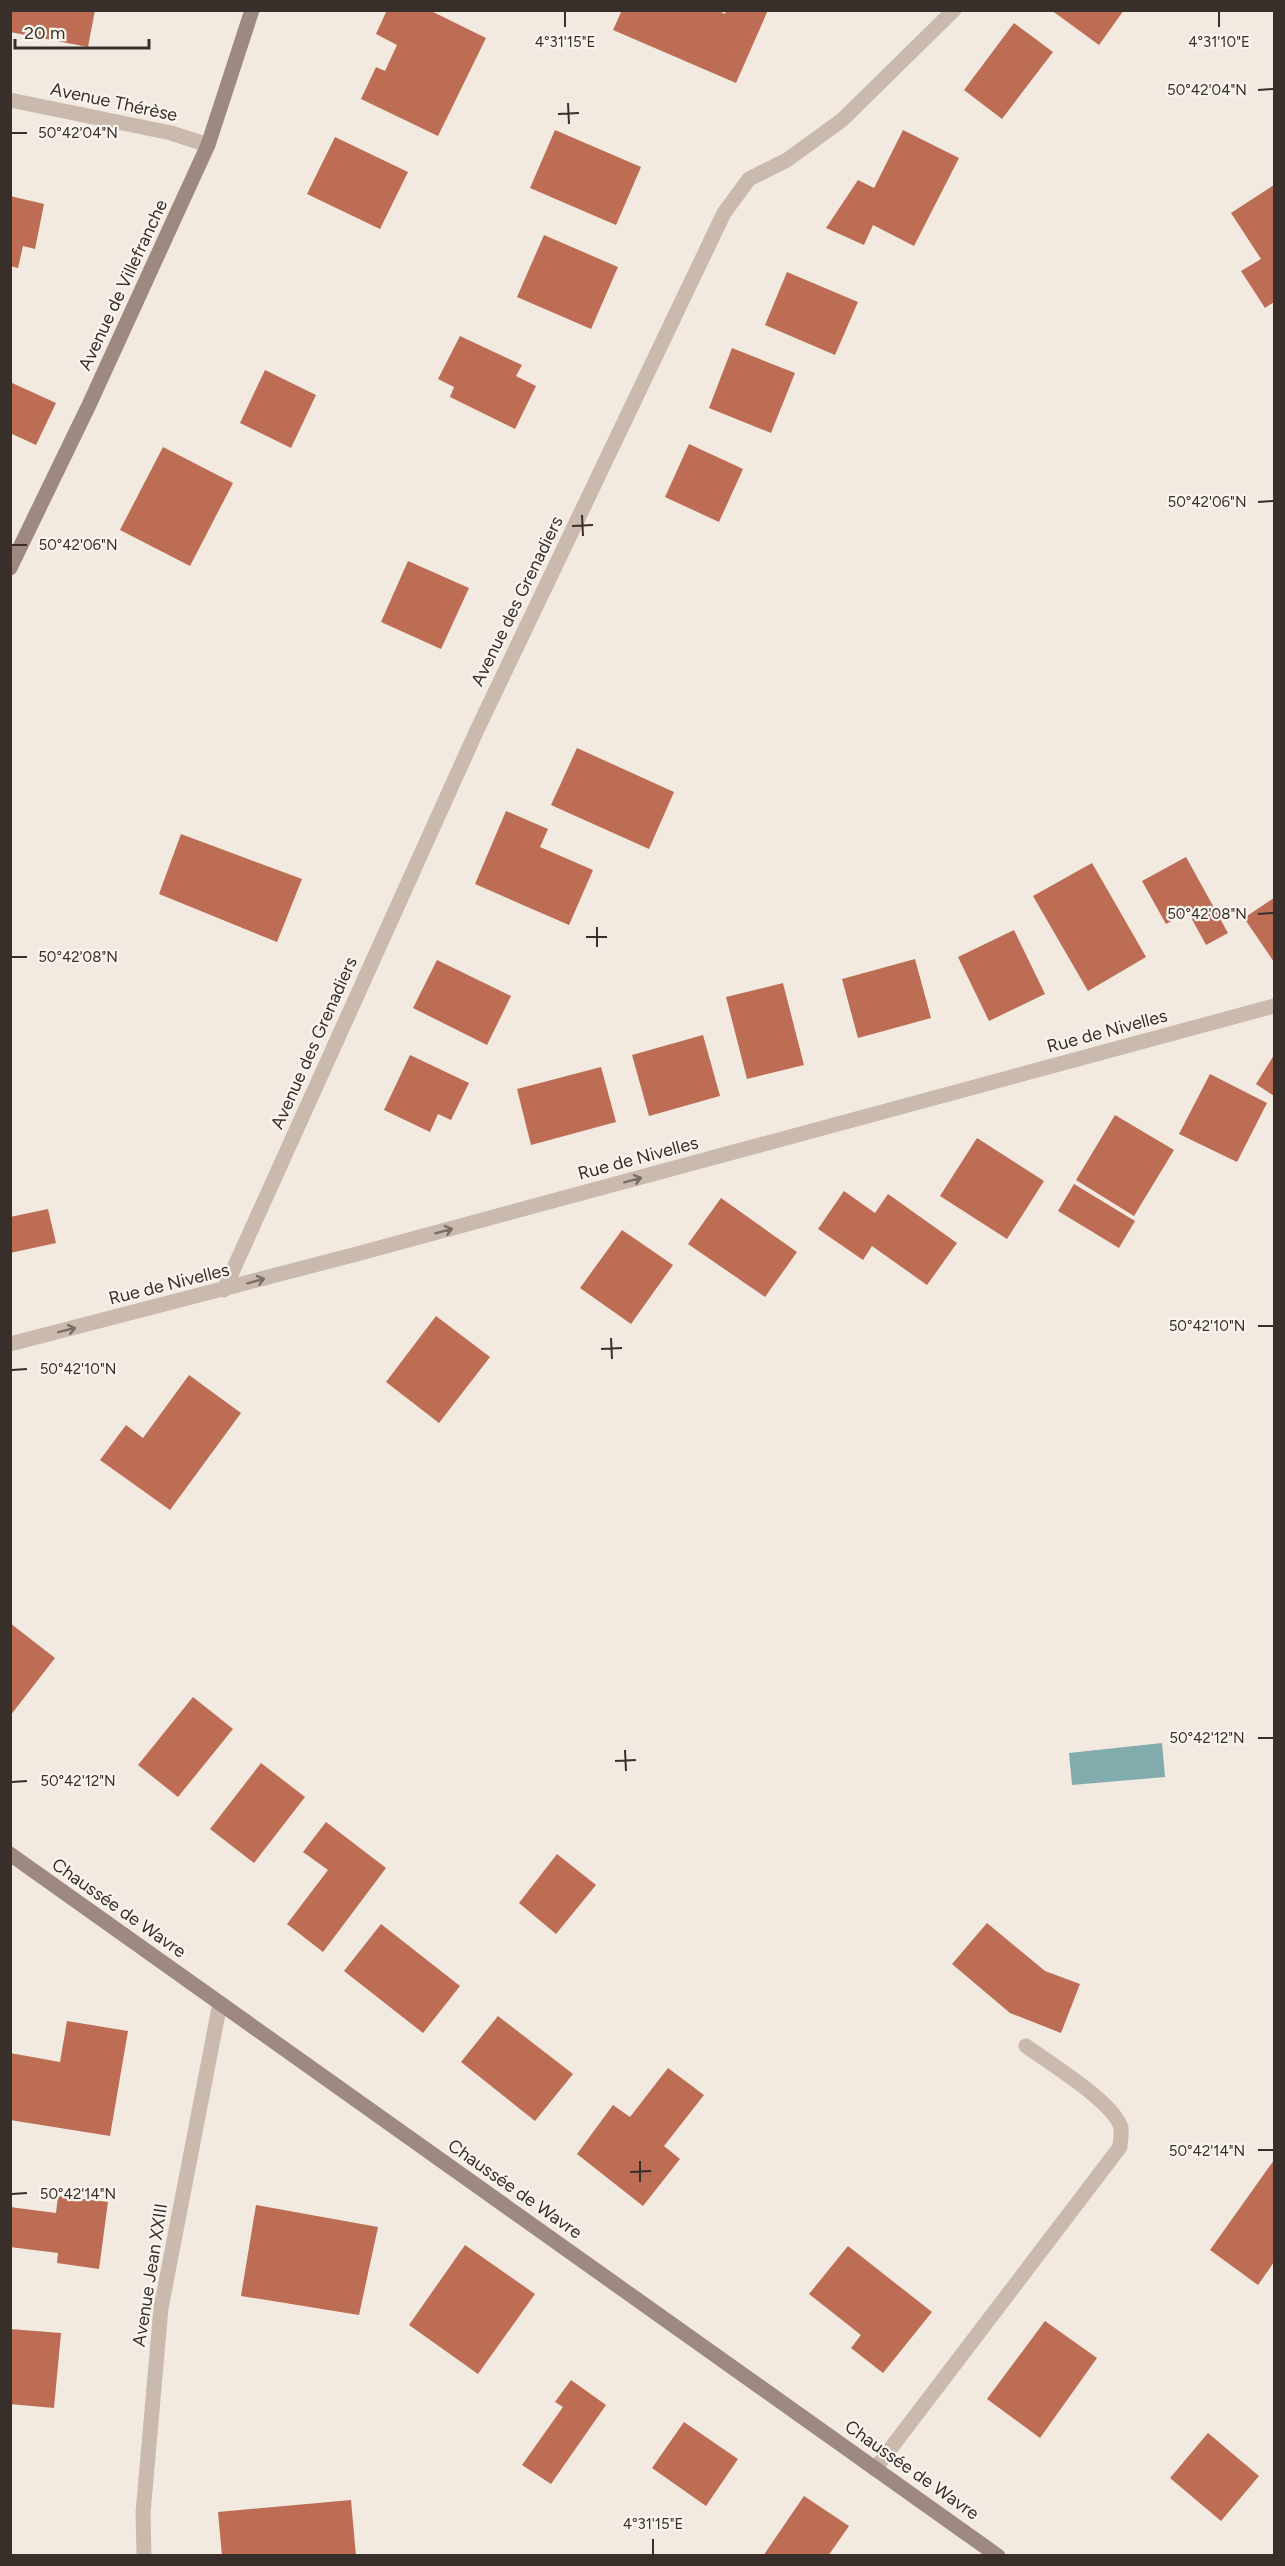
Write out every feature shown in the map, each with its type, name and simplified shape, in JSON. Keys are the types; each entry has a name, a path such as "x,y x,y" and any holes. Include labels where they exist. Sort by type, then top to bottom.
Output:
{"street":[{"name":"Avenue de Villefranche","path":"10,568 94,394 208,145 252,10"},
{"name":"Avenue des Grenadiers","path":"225,1290 477,730 724,213 749,179 787,160 842,120 954,10"},
{"name":"Avenue Thérèse","path":"10,100 171,134 208,145"},
{"name":"Rue de Nivelles","path":"10,1344 225,1290 1275,1006"},
{"name":"Chaussée de Wavre","path":"10,1854 998,2556"},
{"name":"Avenue Jean XXIII","path":"144,2556 143,2513 161,2308 220,2003"},
{"path":"875,2469 1120,2147 1121,2128 1113,2114 1095,2096 1026,2046"}],"water":[{"path":"1162,1743 1165,1777 1072,1785 1069,1753"}],"building":[{"path":"10,10 95,10 88,47 10,32"},
{"path":"387,10 429,10 486,38 438,136 361,99 376,67 385,71 397,45 376,34"},
{"path":"622,10 717,10 725,14 726,10 768,10 736,83 613,30"},
{"path":"1051,10 1124,10 1099,45"},
{"path":"1014,23 1053,52 1002,119 964,90"},
{"path":"555,130 641,167 616,225 530,188"},
{"path":"903,130 959,158 914,246 873,225 864,245 826,228 858,180 874,188"},
{"path":"335,137 408,172 380,229 307,194"},
{"path":"1274,185 1274,302 1265,308 1241,271 1261,259 1231,213"},
{"path":"10,196 44,204 35,249 23,246 18,268 10,266"},
{"path":"544,235 618,267 591,329 517,297"},
{"path":"787,272 858,302 835,355 765,325"},
{"path":"460,336 522,365 516,376 536,386 515,429 450,397 454,387 438,379"},
{"path":"732,348 795,373 771,433 709,408"},
{"path":"265,370 316,395 291,448 240,423"},
{"path":"10,382 56,403 36,445 10,433"},
{"path":"689,444 743,469 719,522 665,497"},
{"path":"163,447 233,483 190,566 120,530"},
{"path":"408,561 469,588 441,649 381,622"},
{"path":"577,748 674,792 649,849 551,805"},
{"path":"506,811 548,829 540,847 593,870 569,925 475,884"},
{"path":"181,834 302,879 277,942 159,894"},
{"path":"1186,857 1228,933 1206,945 1188,912 1166,924 1142,881"},
{"path":"1092,863 1146,957 1088,991 1033,896"},
{"path":"1274,898 1274,962 1244,918"},
{"path":"1014,930 1045,994 989,1021 958,957"},
{"path":"915,959 931,1018 858,1038 842,979"},
{"path":"437,960 511,996 487,1045 413,1008"},
{"path":"783,983 804,1065 747,1079 726,997"},
{"path":"703,1035 720,1096 649,1116 632,1055"},
{"path":"410,1055 469,1083 451,1120 438,1114 430,1132 384,1110"},
{"path":"1274,1055 1274,1096 1256,1084"},
{"path":"601,1067 616,1122 531,1145 517,1089"},
{"path":"1210,1074 1267,1103 1237,1162 1179,1134"},
{"path":"1115,1115 1174,1150 1134,1216 1076,1180"},
{"path":"977,1138 1044,1181 1007,1239 940,1196"},
{"path":"1074,1184 1135,1221 1119,1248 1058,1211"},
{"path":"844,1191 875,1213 888,1194 957,1243 927,1285 872,1246 863,1260 818,1229"},
{"path":"721,1198 797,1252 765,1297 688,1244"},
{"path":"48,1209 56,1243 10,1253 10,1217"},
{"path":"622,1230 673,1265 631,1324 580,1288"},
{"path":"436,1316 490,1357 439,1423 386,1382"},
{"path":"189,1375 241,1413 170,1510 100,1460 126,1425 143,1438"},
{"path":"10,1623 55,1658 10,1716"},
{"path":"193,1697 233,1729 178,1797 138,1765"},
{"path":"261,1763 305,1797 254,1863 210,1829"},
{"path":"326,1822 386,1868 323,1952 287,1924 328,1870 303,1852"},
{"path":"557,1854 596,1885 556,1934 519,1903"},
{"path":"987,1923 1045,1971 1080,1984 1061,2033 1010,2013 952,1964"},
{"path":"381,1924 460,1986 423,2033 344,1971"},
{"path":"498,2016 573,2074 535,2121 461,2062"},
{"path":"67,2021 128,2031 110,2136 10,2120 10,2053 60,2062"},
{"path":"668,2068 704,2095 664,2146 680,2159 643,2206 577,2154 613,2105 630,2117"},
{"path":"1274,2160 1274,2262 1258,2285 1210,2250"},
{"path":"58,2196 108,2202 99,2269 57,2263 58,2253 10,2247 10,2207 56,2213"},
{"path":"256,2205 378,2227 359,2315 241,2296"},
{"path":"465,2245 535,2294 478,2374 409,2325"},
{"path":"848,2246 932,2312 883,2373 851,2348 861,2335 809,2294"},
{"path":"1045,2321 1097,2358 1040,2438 987,2399"},
{"path":"10,2329 61,2333 54,2408 10,2404"},
{"path":"571,2380 606,2405 551,2484 522,2465 563,2407 555,2402"},
{"path":"684,2422 738,2459 706,2506 652,2468"},
{"path":"1208,2433 1259,2476 1221,2521 1170,2478"},
{"path":"804,2496 849,2526 828,2556 763,2556"},
{"path":"351,2500 356,2556 222,2556 218,2512"}]}
